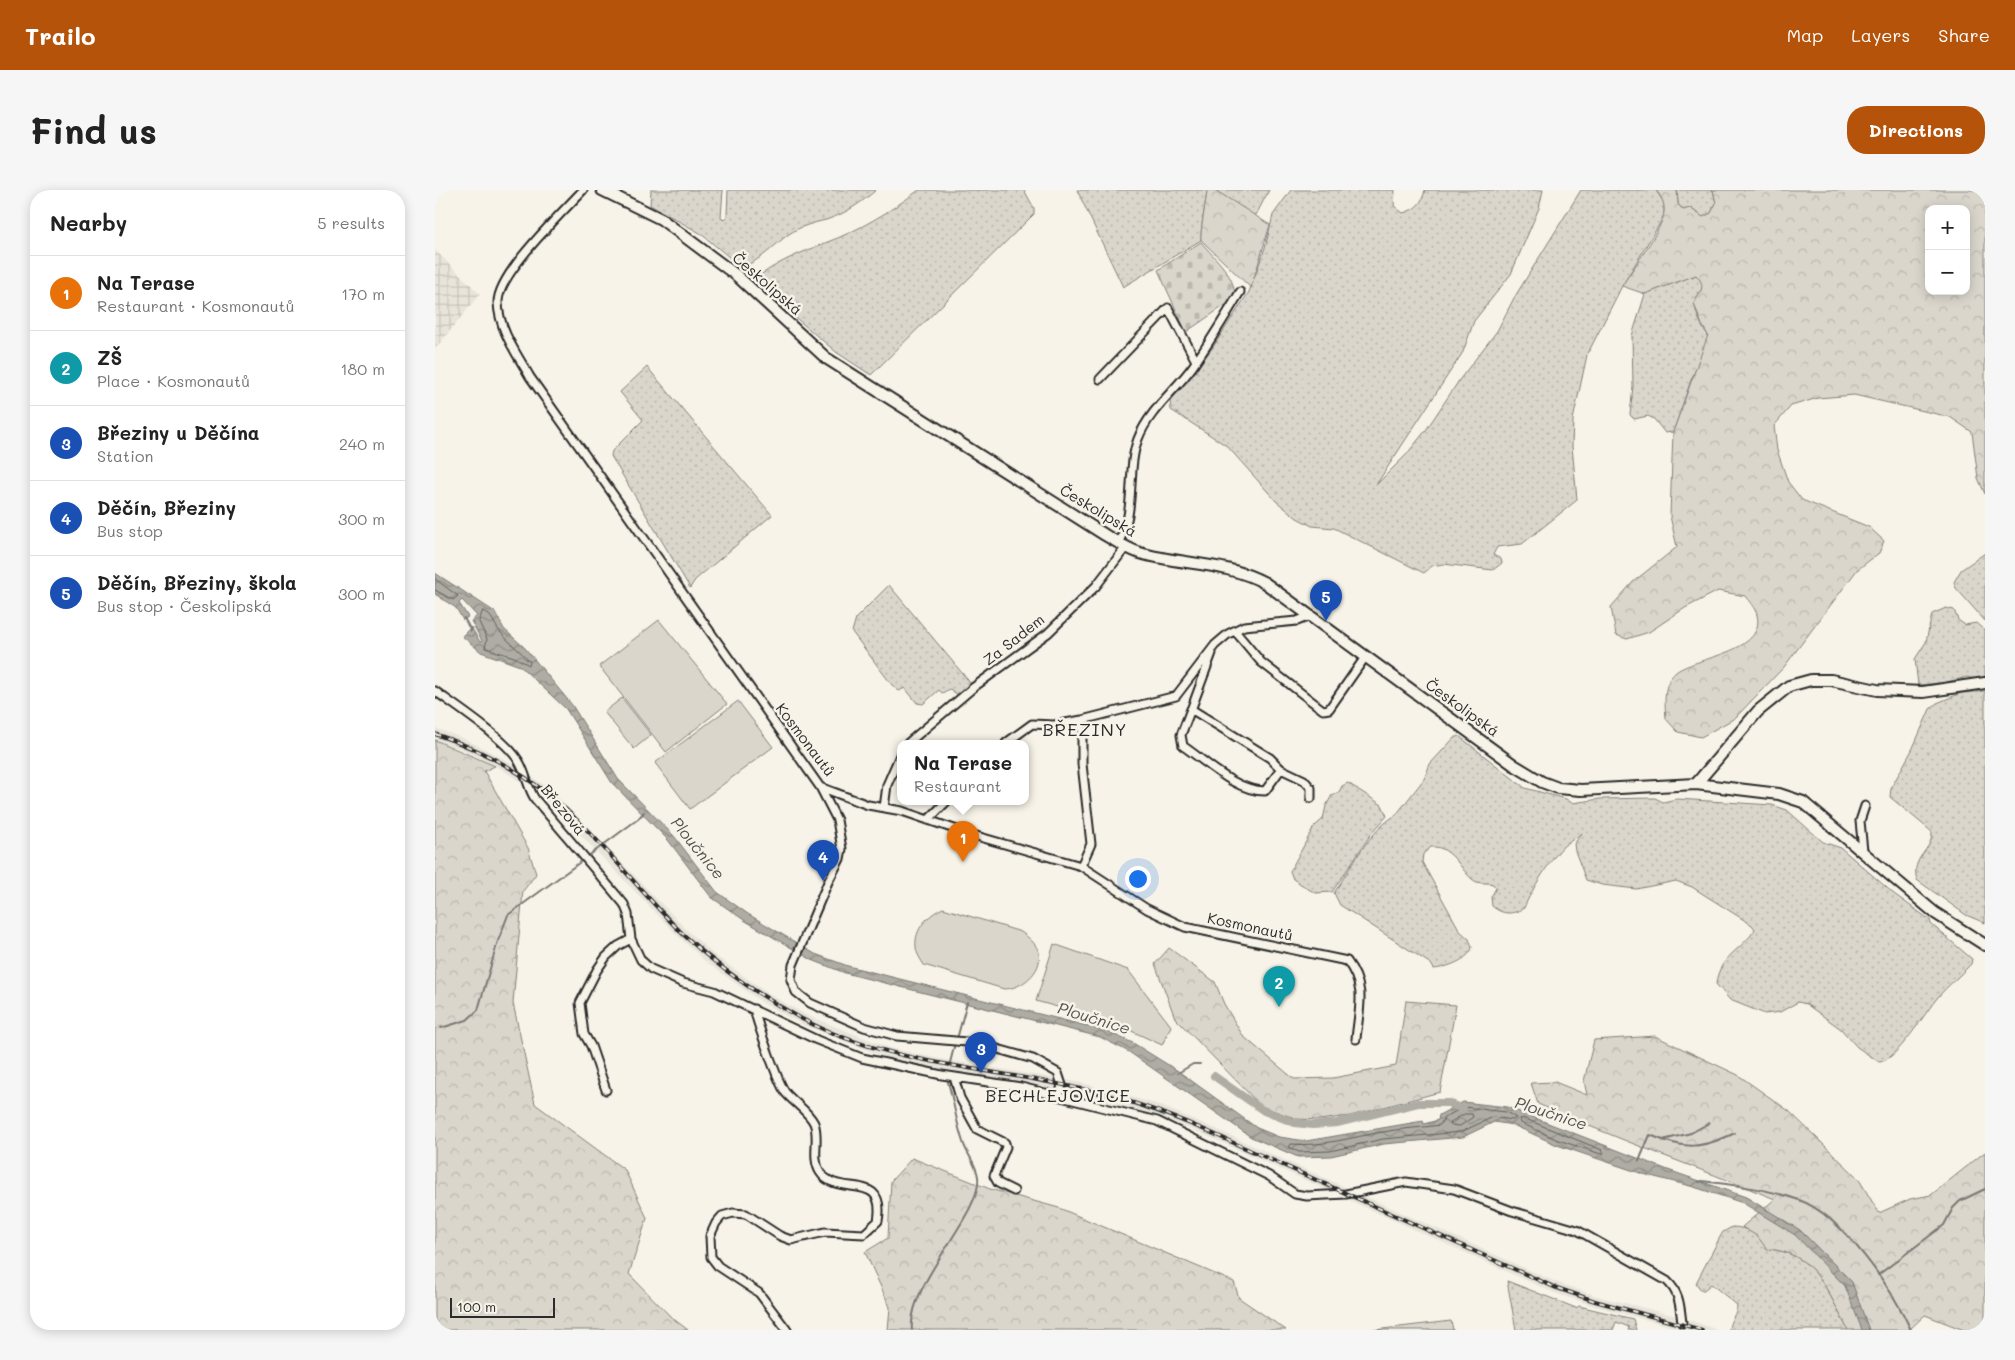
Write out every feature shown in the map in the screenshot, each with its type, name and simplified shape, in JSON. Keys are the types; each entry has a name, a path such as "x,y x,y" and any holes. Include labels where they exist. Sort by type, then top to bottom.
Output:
{"main road":[{"name":"Českolipská","path":"601,190 661,219 736,275 826,358 1122,545 1156,556 1233,570 1265,583 1514,765 1542,782 1558,788 1581,790 1696,784 1779,794 1803,802 1935,914 1985,945"},
{"path":"1696,784 1758,711 1789,686 1811,680 1831,680 1877,690 1923,692 1985,683"}],"street":[{"name":"Kosmonautů","path":"583,190 503,282 498,301 501,319 508,338 530,377 820,787 868,805 902,811 1081,866 1147,909 1185,927 1347,961 1358,975 1361,991 1356,1039"},
{"name":"Za Sadem","path":"912,740 974,687 1048,633 1096,586 1122,545 1138,439 1148,420 1196,361 1240,292"},
{"path":"1100,379 1168,308 1196,361"},
{"path":"1010,740 1032,724 1054,725 1082,720 1176,696 1215,646 1235,630 1244,626 1297,621 1310,616"},
{"path":"1235,630 1261,662 1323,710 1329,709 1343,692 1366,656"},
{"path":"1215,646 1181,735 1183,746 1233,781 1254,791 1265,791 1281,769"},
{"name":"Březová","path":"435,691 465,712 517,758 535,799 624,904 628,914 631,939"},
{"path":"1191,710 1270,758 1281,769 1304,780 1311,788 1311,798"},
{"path":"1081,866 1091,844 1082,764 1082,720"},
{"path":"884,808 887,786 897,762"},
{"path":"820,787 833,809 842,844 840,859 793,965 792,985 801,998 881,1032 912,1038 960,1041 1017,1054 1046,1065 1058,1073 1061,1079 1059,1096"},
{"path":"833,809 845,796"},
{"path":"928,820 943,805"},
{"path":"1863,851 1860,821 1865,806"},
{"path":"606,1090 591,1046 584,1034 580,1003 606,957 618,946 631,939 641,960 662,975 714,991 817,1040 862,1058 954,1077 1021,1087 1138,1116 1175,1128 1269,1176 1295,1194 1307,1196 1347,1194 1390,1184 1406,1182 1423,1184 1454,1189 1512,1211 1577,1230 1667,1281 1675,1288 1682,1323"},
{"path":"755,1009 784,1090 813,1120 817,1132 819,1171 826,1178 864,1188 873,1193 878,1200 878,1221 864,1234 825,1232 791,1240 780,1236 747,1214 733,1213 722,1216 715,1223 710,1236 711,1257 717,1266 759,1293 787,1330"},
{"path":"954,1077 960,1098 977,1129 1005,1143 1007,1147 994,1176 998,1183 1014,1191"}],"shaded area":[{"path":"435,250 480,294 436,348 435,347"},
{"path":"435,728 465,739 506,760 550,789 688,931 713,954 769,994 806,1015 890,1048 935,1058 1083,1083 1159,1105 1556,1282 1597,1296 1684,1318 1717,1330 1685,1330 1594,1306 1552,1292 1203,1134 1155,1115 1080,1094 933,1069 887,1058 801,1024 763,1003 706,962 677,935 544,797 501,769 461,749 435,740"}],"green space":[{"path":"651,190 723,190 721,217 723,220 727,216 728,190 876,190 859,204 840,215 794,231 761,257 741,267 700,233 650,205"},
{"path":"919,190 1024,190 1034,208 1034,214 871,375 836,352 763,290 760,286 759,276 791,257 862,226 886,213"},
{"path":"1077,190 1207,190 1201,240 1123,287"},
{"path":"1207,190 1215,190 1270,225 1251,288 1201,240"},
{"path":"1215,190 1269,190 1256,215 1249,214"},
{"path":"1291,190 1395,190 1394,206 1403,213 1418,205 1425,190 1543,190 1539,208 1511,274 1474,321 1463,352 1376,485 1406,455 1426,430 1460,379 1497,331 1514,298 1581,190 1656,190 1664,203 1664,215 1660,223 1622,286 1587,355 1573,420 1572,446 1577,500 1522,544 1497,547 1493,555 1501,559 1502,563 1493,570 1443,564 1432,566 1424,573 1334,528 1312,526 1297,518 1276,501 1227,446 1171,410 1170,401 1211,350 1249,292 1265,248 1273,215"},
{"path":"1656,190 1677,190 1678,204 1683,210 1690,208 1703,217 1711,213 1716,203 1713,190 1985,190 1985,494 1978,478 1972,432 1950,417 1854,395 1818,398 1791,406 1774,426 1777,450 1788,482 1802,500 1869,527 1884,541 1879,553 1857,570 1784,667 1735,718 1701,737 1678,732 1666,719 1665,694 1668,682 1676,672 1685,667 1727,652 1751,638 1757,628 1757,615 1752,605 1745,596 1718,591 1685,608 1649,632 1627,639 1616,635 1611,607 1633,582 1677,547 1670,516 1673,432 1708,335 1694,304 1702,286 1696,275 1645,294 1622,286 1658,228 1664,212 1662,200"},
{"path":"1677,190 1713,190 1716,203 1711,213 1703,217 1690,208 1683,210 1678,204"},
{"path":"1201,242 1229,276 1234,291 1234,299 1186,332 1158,270"},
{"path":"1696,275 1702,287 1696,298 1696,310 1701,324 1708,335 1708,341 1691,380 1673,432 1665,433 1654,419 1648,416 1634,419 1630,415 1633,386 1632,336 1645,294"},
{"path":"647,367 772,515 695,580 690,588 611,456 612,451 643,420 620,392"},
{"path":"1985,553 1985,621 1956,588 1954,582 1961,570"},
{"path":"889,585 972,685 959,696 950,689 942,693 939,690 923,704 917,703 905,688 899,691 892,685 852,632 856,618"},
{"path":"1946,608 1954,610 1958,620 1965,625 1976,623 1985,631 1985,679 1975,680 1968,677 1942,683 1918,685 1915,659 1926,642 1932,614"},
{"path":"659,620 727,704 666,752 599,666"},
{"path":"1985,691 1985,923 1966,915 1917,880 1917,865 1929,844 1932,832 1890,797 1891,788 1912,750 1930,709 1937,703 1961,693"},
{"path":"622,698 651,735 634,749 604,712"},
{"path":"738,701 773,747 690,809 655,763"},
{"path":"1459,736 1525,788 1566,799 1572,803 1600,799 1655,798 1663,802 1677,799 1772,805 1787,810 1823,842 1841,848 1894,894 1930,920 1931,924 1972,959 1971,964 1938,997 1894,1054 1886,1060 1879,1062 1857,1047 1841,1029 1806,1004 1798,1002 1780,1012 1765,1014 1730,1000 1716,984 1718,974 1726,959 1755,929 1752,925 1692,887 1676,881 1636,889 1602,885 1586,880 1574,844 1582,833 1560,849 1537,883 1524,908 1512,913 1500,911 1492,906 1491,897 1496,888 1493,884 1479,883 1472,879 1446,851 1431,847 1423,854 1422,862 1460,931 1469,939 1472,947 1467,956 1462,959 1450,965 1434,969 1431,964 1340,905 1334,893 1369,840 1377,830 1396,815 1424,779 1430,764 1454,738"},
{"path":"435,740 495,766 484,771 528,848 536,874 523,891 513,1003 535,1104 625,1170 647,1218 629,1274 671,1317 688,1330 435,1330"},
{"path":"1348,783 1382,805 1387,816 1371,834 1332,892 1316,893 1293,879 1290,871 1314,827 1323,819 1326,806 1332,795 1339,792 1342,786"},
{"path":"943,908 1021,932 1029,938 1039,953 1038,967 1034,973 1024,983 1004,989 924,965 916,949 917,934 927,919"},
{"path":"1054,944 1128,970 1171,1026 1162,1045 1114,1023 1036,1001"},
{"path":"1169,948 1215,982 1224,1004 1243,1036 1294,1079 1333,1078 1396,1066 1406,1001 1456,1005 1440,1092 1350,1116 1319,1120 1297,1119 1261,1106 1175,1018 1155,964"},
{"path":"1655,1036 1738,1075 1789,1111 1858,1178 1879,1213 1910,1199 1931,1195 1985,1152 1985,1330 1964,1330 1925,1315 1909,1330 1848,1330 1827,1289 1809,1266 1798,1258 1784,1252 1767,1249 1757,1236 1742,1227 1775,1199 1626,1141 1538,1104 1531,1083 1555,1082 1587,1095 1584,1081 1594,1040"},
{"path":"912,1158 990,1189 1059,1208 1234,1282 1239,1298 1286,1330 888,1330 890,1307 865,1252 888,1238 891,1181"},
{"path":"1732,1227 1748,1230 1762,1240 1767,1249 1784,1252 1798,1258 1809,1266 1827,1289 1848,1330 1729,1330 1737,1305 1711,1284 1704,1290 1701,1290 1696,1283 1723,1232"},
{"path":"1507,1281 1576,1308 1579,1306 1633,1319 1636,1330 1628,1330 1629,1327 1616,1322 1613,1330 1516,1330"},
{"path":"1451,1321 1453,1330 1374,1330"}],"water":[{"path":"435,573 495,612 504,629 525,648 572,705 618,779 674,836 717,892 748,914 815,954 848,966 1103,1030 1133,1043 1178,1071 1257,1128 1279,1137 1306,1141 1423,1121 1424,1124 1438,1120 1439,1115 1463,1102 1507,1107 1668,1170 1746,1197 1800,1230 1852,1282 1869,1330 1862,1330 1845,1286 1795,1235 1743,1203 1694,1187 1643,1174 1557,1145 1513,1125 1494,1122 1463,1137 1384,1144 1331,1156 1298,1157 1251,1137 1129,1052 1100,1037 845,973 812,960 744,920 711,897 668,840 612,783 566,709 520,666 481,652 462,636 471,627 480,642 482,641 471,621 477,616 462,600 459,603 468,617 463,620 456,608 435,594"}],"waterway":[{"path":"464,618 471,631"},
{"path":"587,857 638,819 644,812"},
{"path":"441,1028 467,1020 478,1010 498,941 508,915 583,860"},
{"path":"957,1039 967,1002"},
{"path":"950,1063 955,1043"},
{"path":"1178,1073 1193,1064 1200,1064"},
{"path":"1214,1076 1264,1111 1295,1123 1313,1125 1337,1123 1418,1103 1449,1103 1463,1109"},
{"path":"912,1330 914,1311 921,1291 958,1229 976,1192 977,1173 963,1142 948,1082"},
{"path":"1663,1140 1691,1133 1709,1123"},
{"path":"1639,1161 1650,1135 1673,1143 1693,1146 1712,1142 1735,1133"},
{"path":"1699,1182 1763,1190 1799,1200 1815,1208 1849,1237 1879,1275 1911,1330"},
{"path":"1878,1275 1944,1225 1953,1208 1960,1201 1985,1189"}],"railway":[{"path":"435,734 492,758 545,792 600,843 667,918 698,948 741,981 802,1019 835,1034 904,1056 1082,1089 1145,1106 1205,1130 1554,1287 1595,1301 1702,1330"}],"place":[{"name":"Děčín, Březiny, škola","path":"1326,621"},
{"name":"Na Terase","path":"963,862"},
{"name":"Děčín, Březiny","path":"823,881"},
{"name":"ZŠ","path":"1279,1007"},
{"name":"Březiny u Děčína","path":"981,1073"}],"district":[{"name":"BŘEZINY","path":"1085,730"},
{"name":"BECHLEJOVICE","path":"1058,1096"}],"water label":[{"name":"Ploučnice","path":"698,848"},
{"name":"Ploučnice","path":"1094,1018"},
{"name":"Ploučnice","path":"1551,1113"}]}
